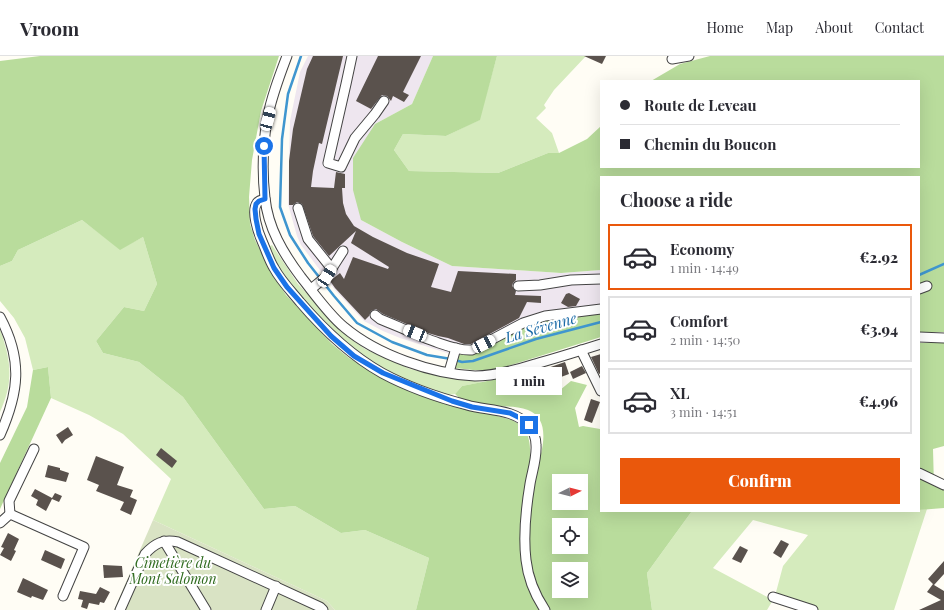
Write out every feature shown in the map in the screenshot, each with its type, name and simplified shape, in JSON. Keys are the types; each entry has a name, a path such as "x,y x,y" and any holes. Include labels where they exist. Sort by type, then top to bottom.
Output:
{"street":[{"path":"287,56 275,89 268,119 264,146 265,199 277,240 286,256 314,286 343,326 365,343 413,364 476,376 502,373 600,344"},
{"path":"352,56 328,163 341,167 355,138 384,101"},
{"path":"672,59 689,56"},
{"path":"265,199 256,204 256,219 259,234 274,268 287,287 331,336 354,356 383,373 452,401 472,407 510,413 529,425 534,435 536,446 526,526 526,560 531,583 545,610"},
{"path":"298,208 308,239 329,272"},
{"path":"314,286 329,272 343,252"},
{"path":"518,286 540,285 571,280 600,279"},
{"path":"375,315 380,319 455,352 472,350 524,323 545,316 600,309"},
{"path":"0,317 11,342 15,357 16,372 15,389 10,410 0,435"},
{"path":"920,337 944,338"},
{"path":"581,350 600,389"},
{"path":"450,370 455,352"},
{"path":"10,514 9,501 34,449"},
{"path":"920,474 944,486"},
{"path":"0,523 10,514"},
{"path":"10,514 84,547 63,596"},
{"path":"164,541 206,610"},
{"path":"122,609 145,554 152,546 164,541 171,541 178,542 276,586 320,607 323,610"},
{"path":"266,610 276,586"},
{"path":"773,597 813,610"}],"shaded area":[{"path":"308,56 433,56 412,104 375,124 361,220 452,266 561,273 600,270 600,312 476,351 458,355 450,354 400,338 364,321 335,290 301,245 288,204 290,121 300,72"}],"green space":[{"path":"40,56 279,56 261,111 252,160 249,197 250,224 255,240 271,272 286,295 332,344 349,358 380,375 458,405 512,420 522,426 528,436 530,445 530,465 523,503 541,453 543,439 542,427 538,417 522,408 471,403 464,401 455,394 462,386 528,373 541,386 560,390 571,381 587,385 575,408 579,427 583,426 600,429 600,512 691,512 647,573 652,610 416,610 429,558 365,530 341,533 295,506 264,509 183,397 139,362 103,353 96,341 124,307 144,311 157,284 143,237 120,250 82,220 18,250 12,261 0,266 0,61"},
{"path":"433,56 497,56 480,120 446,136 403,134 394,150 409,171 498,173 548,153 559,153 587,139 600,127 600,168 920,168 920,80 653,80 680,64 710,56 944,56 944,332 920,332 920,176 600,176 600,270 561,273 452,266 361,220 353,190 353,158 375,124 412,104"},
{"path":"497,56 586,56 554,90 544,105 546,108 536,118 552,133 559,153 548,153 498,173 409,171 394,150 403,134 446,136 479,120"},
{"path":"82,220 120,249 143,237 157,284 144,311 124,307 96,341 103,353 139,362 183,397 264,509 295,506 341,533 365,530 429,558 416,610 335,610 327,601 153,520 171,479 123,434 89,415 51,398 48,367 33,370 25,338 14,318 0,301 0,266 12,261 18,250"},
{"path":"272,245 298,284 348,337 365,349 410,369 456,379 483,382 462,386 455,394 448,395 391,374 357,353 293,290 268,247"},
{"path":"600,312 600,337 495,370 455,368 458,355 476,351 534,322"},
{"path":"0,329 9,361 9,381 0,412"},
{"path":"920,343 944,343 944,446 933,449 934,486 944,490 944,508 920,510"},
{"path":"48,367 51,398 0,509 0,463 27,407 33,370"},
{"path":"927,509 894,610 818,610 775,596 783,566 808,535 753,520 713,568 773,600 767,610 652,610 647,573 691,512 920,512 920,510"},
{"name":"Cimetière du Mont Salomon","path":"153,520 327,601 335,610 114,610"}],"building":[{"path":"313,56 343,56 322,144 319,143 311,187 334,188 336,172 345,174 345,188 342,188 343,203 346,214 354,226 407,253 439,264 431,287 451,292 458,271 516,274 516,280 512,286 516,291 515,295 541,296 541,303 527,302 519,318 471,344 464,344 428,333 383,314 376,309 371,311 365,320 335,288 330,281 340,273 344,279 353,257 388,269 389,267 351,243 356,231 329,256 313,236 302,204 297,202 293,205 289,205 289,161 293,129 307,69"},
{"path":"378,56 421,56 403,92 409,95 404,102 393,96 391,101 387,96 382,95 371,109 356,101"},
{"path":"584,56 606,56 602,64"},
{"path":"569,293 580,299 576,306 568,307 561,303 566,294"},
{"path":"600,354 600,374 599,374 591,357"},
{"path":"565,362 569,374 545,383 541,378 539,371"},
{"path":"582,366 586,373 573,379 570,372"},
{"path":"591,399 600,402 592,423 584,420"},
{"path":"68,427 73,435 62,444 56,435"},
{"path":"161,448 177,461 172,468 156,455"},
{"path":"96,456 124,467 117,485 133,490 130,497 137,500 131,515 120,510 124,502 96,491 99,485 87,480"},
{"path":"48,465 60,468 60,470 69,473 66,482 45,477"},
{"path":"35,489 52,498 55,493 62,496 59,502 52,499 46,511 36,505 38,500 31,496"},
{"path":"8,533 19,539 14,550 16,551 11,561 0,555 4,548 1,547"},
{"path":"781,540 789,544 781,558 773,553"},
{"path":"740,546 748,550 741,563 732,559"},
{"path":"45,550 65,559 61,569 41,560"},
{"path":"944,561 944,574 934,585 944,591 944,610 919,610 941,600 927,592 933,584 928,579"},
{"path":"103,565 122,566 123,577 104,578"},
{"path":"23,578 48,590 43,600 32,596 31,598 17,592"},
{"path":"100,587 110,592 104,603 100,602 99,605 89,603 87,609 81,607 83,600 78,599 80,591 96,594"}],"waterway":[{"name":"La Sévenne","path":"301,56 288,94 282,139 280,207 290,235 308,263 357,323 392,342 427,355 451,359"},
{"name":"La Sévenne","path":"920,275 944,264"},
{"name":"La Sévenne","path":"455,360 462,362 473,361 536,339 600,322"}],"route":[{"path":"264,146 265,199 259,201 256,204 255,209 259,234 274,268 287,287 308,312 331,336 354,356 383,373 452,401 472,407 510,413 529,425"}]}
